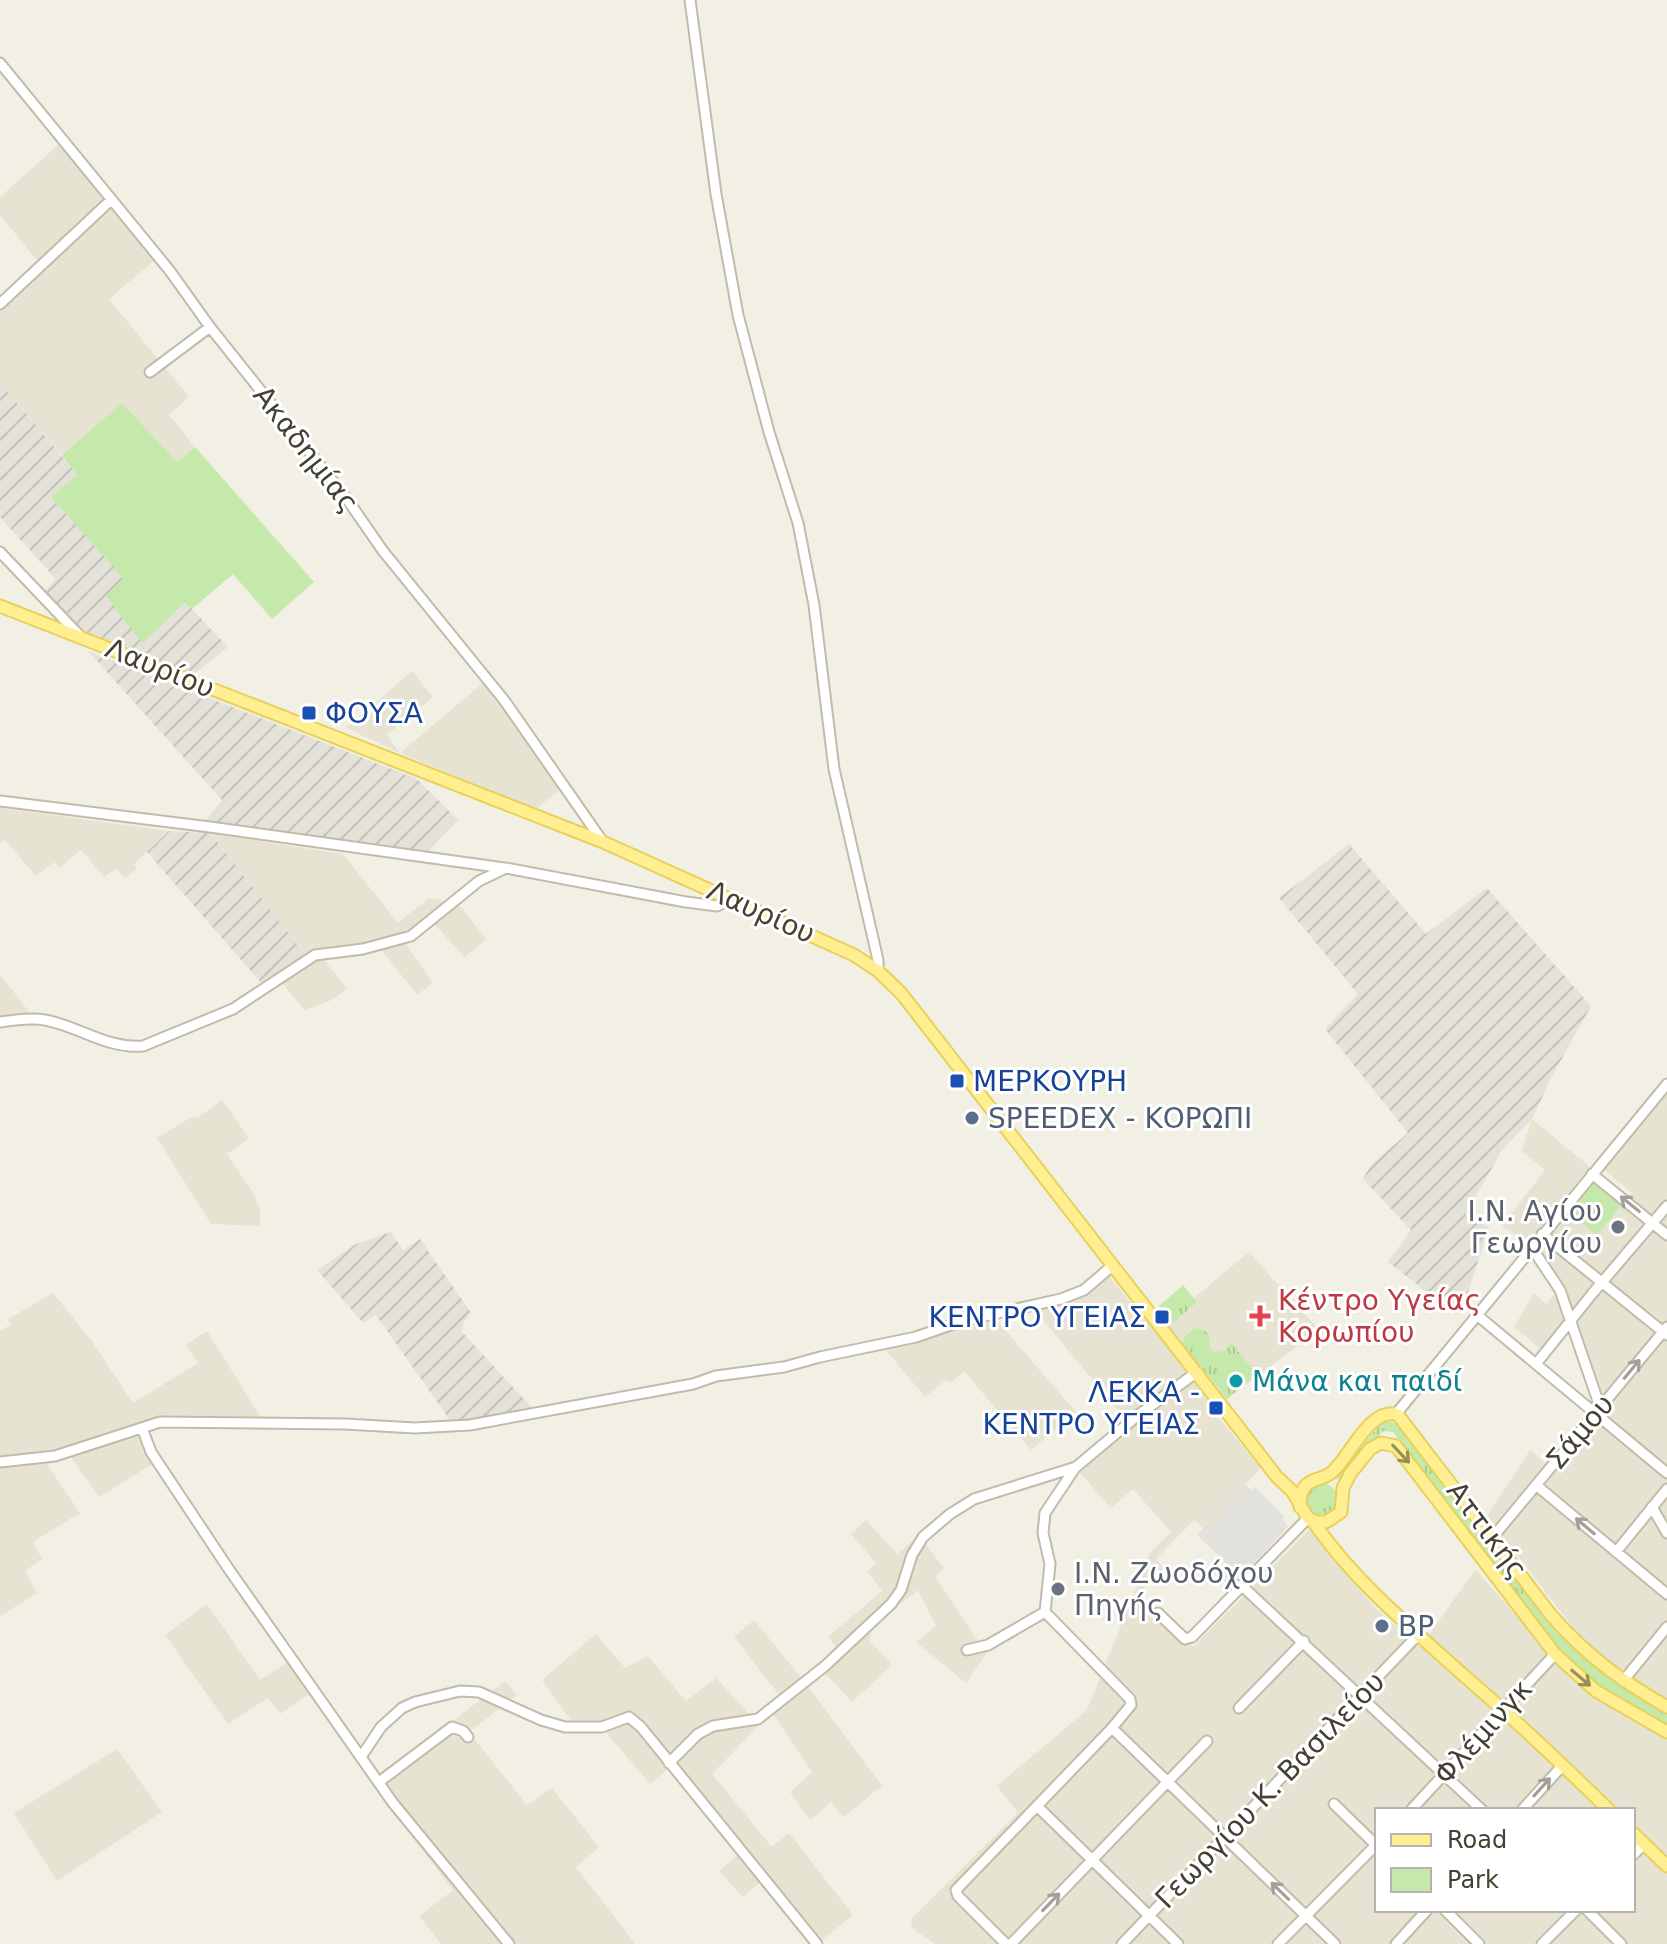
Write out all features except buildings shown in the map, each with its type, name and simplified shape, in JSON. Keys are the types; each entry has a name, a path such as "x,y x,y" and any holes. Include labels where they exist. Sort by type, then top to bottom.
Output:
{"main road":[{"name":"Λαυρίου","path":"0,606 603,842 854,955 878,971 901,993 974,1085 1112,1266 1272,1470 1292,1491 1307,1517 1332,1547 1382,1603 1502,1709 1607,1808"},
{"path":"1338,1515 1326,1522 1307,1517 1300,1495 1313,1481 1333,1472 1377,1417 1386,1413 1396,1414"},
{"name":"Αττικής","path":"1396,1414 1403,1419 1551,1615 1578,1646 1623,1681 1667,1707"},
{"name":"Αττικής","path":"1343,1497 1345,1481 1372,1447 1384,1443 1396,1446 1555,1654 1596,1691 1667,1732"},
{"path":"1272,1470 1291,1482 1325,1479 1336,1484 1343,1497 1329,1531 1332,1547"},
{"path":"1635,1835 1667,1866"}],"street":[{"path":"690,0 716,194 738,315 769,432 789,489 806,561 818,632 834,769 878,971"},
{"name":"Ακαδημίας","path":"0,63 170,271 210,327 347,499 383,551 504,700 603,842"},
{"path":"0,304 111,200"},
{"path":"150,372 210,327"},
{"path":"0,552 80,636"},
{"path":"0,801 506,868 686,902 717,906 731,899"},
{"path":"0,1022 42,1019 103,1041 128,1047 143,1046 233,1009 315,955 363,949 411,936 479,881 506,868"},
{"path":"1396,1414 1667,1084"},
{"path":"1592,1174 1667,1235"},
{"path":"1536,1364 1667,1206"},
{"path":"1542,1234 1666,1331"},
{"path":"1532,1248 1560,1290 1598,1410"},
{"path":"0,1462 55,1456 160,1422 415,1428 470,1425 514,1418 666,1389 716,1376 784,1367 916,1337 998,1311 1061,1299 1084,1290 1112,1266"},
{"path":"1477,1315 1598,1410 1667,1473"},
{"name":"Σάμου","path":"1493,1537 1666,1331"},
{"path":"1045,1612 1050,1564 1043,1533 1045,1513 1076,1467 1137,1416 1197,1372"},
{"path":"142,1428 151,1452 184,1502 393,1803 509,1944"},
{"path":"669,1763 698,1734 713,1726 758,1719 825,1666 891,1604 901,1590 912,1555 923,1537 950,1514 974,1499 1076,1467"},
{"path":"1536,1485 1667,1594"},
{"path":"1616,1552 1667,1489"},
{"path":"1652,1507 1667,1533"},
{"path":"1158,1613 1188,1639 1307,1517"},
{"path":"1241,1585 1480,1808"},
{"path":"967,1650 988,1645 1045,1612"},
{"path":"1045,1612 1130,1699 1131,1705 956,1890 958,1896 1009,1944 1207,1741"},
{"path":"1623,1681 1667,1627"},
{"name":"Γεωργίου Κ. Βασιλείου","path":"1122,1944 1417,1636"},
{"path":"1239,1708 1304,1641"},
{"name":"Φλέμινγκ","path":"1413,1808 1555,1654"},
{"path":"361,1757 381,1727 402,1708 415,1702 470,1691 479,1692 556,1726 602,1727 629,1717 641,1727 817,1944"},
{"path":"379,1782 452,1727 463,1731 468,1737"},
{"path":"1112,1728 1335,1944"},
{"path":"1524,1808 1563,1765"},
{"path":"1334,1804 1375,1843"},
{"path":"1037,1806 1178,1944"},
{"path":"1635,1853 1644,1844"},
{"path":"1278,1944 1375,1847"},
{"path":"1396,1944 1425,1912"},
{"path":"1447,1912 1479,1944"},
{"path":"1542,1944 1574,1912"},
{"path":"1589,1912 1621,1944"}],"shaded area":[{"path":"67,137 162,254 109,299 189,397 169,415 195,447 177,462 122,404 62,455 0,383 0,309 44,269 0,215 0,197"},
{"path":"0,383 78,475 51,497 124,578 141,643 186,603 228,647 192,676 82,634 43,593 56,579 0,517"},
{"path":"88,651 417,779 458,820 426,853 204,823 222,800"},
{"path":"412,671 433,697 387,735 400,753 346,728"},
{"path":"483,683 563,787 536,809 400,753"},
{"path":"0,808 169,831 134,864 137,868 125,879 116,869 104,877 81,850 59,868 54,862 36,876 5,840 0,843"},
{"path":"169,831 210,833 305,954 263,985 147,852"},
{"path":"210,833 343,854 398,923 429,898 458,903 486,939 465,957 433,923 405,943 433,983 417,995 381,949 324,960 347,989 332,1000 304,1010 276,975 305,954"},
{"path":"1349,844 1426,934 1487,888 1591,1006 1532,1119 1502,1150 1465,1215 1489,1227 1463,1308 1456,1315 1388,1262 1411,1230 1363,1179 1371,1165 1408,1133 1325,1029 1358,994 1279,898"},
{"path":"0,974 33,1017 0,1021"},
{"path":"1667,1090 1667,1700 1641,1686 1584,1642 1487,1516 1530,1450 1553,1470 1605,1409 1572,1315 1543,1351 1514,1327 1534,1293 1546,1304 1558,1291 1540,1252 1502,1226 1545,1170 1522,1151 1532,1119 1590,1167 1560,1203 1597,1234 1632,1193 1603,1169"},
{"path":"222,1100 249,1138 227,1154 254,1194 260,1210 260,1226 211,1224 157,1138 190,1118 200,1116"},
{"path":"391,1232 403,1250 420,1239 471,1313 463,1323 462,1332 534,1410 452,1423 376,1315 363,1323 317,1270 356,1244"},
{"path":"1249,1252 1319,1330 1227,1399 1217,1416 1261,1468 1204,1529 1194,1520 1156,1559 1164,1568 1138,1595 1183,1644 1194,1646 1309,1530 1375,1608 1420,1647 1475,1570 1592,1696 1644,1723 1667,1740 1667,1944 935,1944 912,1928 911,1919 1018,1813 997,1786 1087,1710 1150,1553 1171,1532 1133,1489 1111,1508 1071,1463 1125,1419 1034,1309 1078,1297 1108,1275 1154,1331"},
{"path":"53,1293 91,1340 133,1403 198,1363 186,1345 207,1331 262,1419 159,1419 50,1453 0,1458 0,1330 11,1325 8,1319"},
{"path":"992,1315 1076,1412 1031,1450 964,1371 950,1383 946,1380 925,1397 884,1348"},
{"path":"135,1433 153,1464 99,1497 70,1456"},
{"path":"45,1461 80,1513 33,1542 42,1559 25,1571 37,1593 0,1616 0,1466"},
{"path":"1245,1485 1251,1490 1255,1487 1285,1517 1283,1520 1288,1527 1230,1588 1219,1576 1229,1566 1197,1535"},
{"path":"866,1520 897,1554 919,1536 944,1568 935,1576 979,1643 991,1639 989,1650 966,1683 916,1642 936,1626 918,1590 871,1626 870,1641 892,1665 852,1702 824,1672 808,1686 882,1786 843,1817 831,1802 810,1820 790,1792 812,1772 772,1712 712,1774 772,1847 789,1833 853,1915 817,1944 808,1944 759,1883 743,1897 719,1871 738,1855 668,1769 650,1784 604,1730 578,1731 542,1680 596,1634 625,1668 648,1656 686,1701 716,1678 751,1716 780,1696 734,1637 754,1620 802,1679 836,1647 828,1637 882,1591 867,1571 876,1563 851,1534"},
{"path":"207,1604 260,1680 288,1662 309,1694 280,1714 268,1698 228,1724 165,1635"},
{"path":"505,1681 517,1695 469,1732 527,1805 552,1788 599,1847 576,1867 635,1944 441,1944 419,1916 453,1890 371,1783"},
{"path":"117,1749 162,1812 57,1881 14,1813"}],"green space":[{"path":"122,403 177,462 195,447 314,582 272,619 233,574 192,609 185,603 142,643 106,596 123,578 51,497 77,475 62,455"},
{"path":"1595,1182 1622,1205 1597,1235 1570,1212"},
{"path":"1183,1285 1197,1302 1173,1323 1159,1306"},
{"path":"1195,1328 1209,1334 1210,1348 1214,1352 1224,1351 1231,1343 1257,1374 1227,1399 1183,1343 1185,1336"},
{"path":"1387,1421 1404,1426 1559,1632 1610,1678 1667,1714 1667,1726 1604,1691 1558,1653 1393,1432 1383,1431 1341,1479 1336,1479 1336,1475"},
{"path":"1321,1483 1333,1488 1338,1500 1333,1512 1321,1517 1309,1512 1304,1500 1309,1488"}],"place":[{"name":"ΦΟΥΣΑ","path":"309,713"},
{"name":"ΜΕΡΚΟΥΡΗ","path":"957,1081"},
{"name":"SPEEDEX - ΚΟΡΩΠΙ","path":"972,1118"},
{"name":"Ι.Ν. Αγίου Γεωργίου","path":"1618,1227"},
{"name":"Κέντρο Υγείας Κορωπίου","path":"1260,1316"},
{"name":"ΚΕΝΤΡΟ ΥΓΕΙΑΣ","path":"1162,1317"},
{"name":"Μάνα και παιδί","path":"1236,1381"},
{"name":"ΛΕΚΚΑ - ΚΕΝΤΡΟ ΥΓΕΙΑΣ","path":"1216,1408"},
{"name":"Ι.Ν. Ζωοδόχου Πηγής","path":"1058,1589"},
{"name":"BP","path":"1382,1626"}]}
